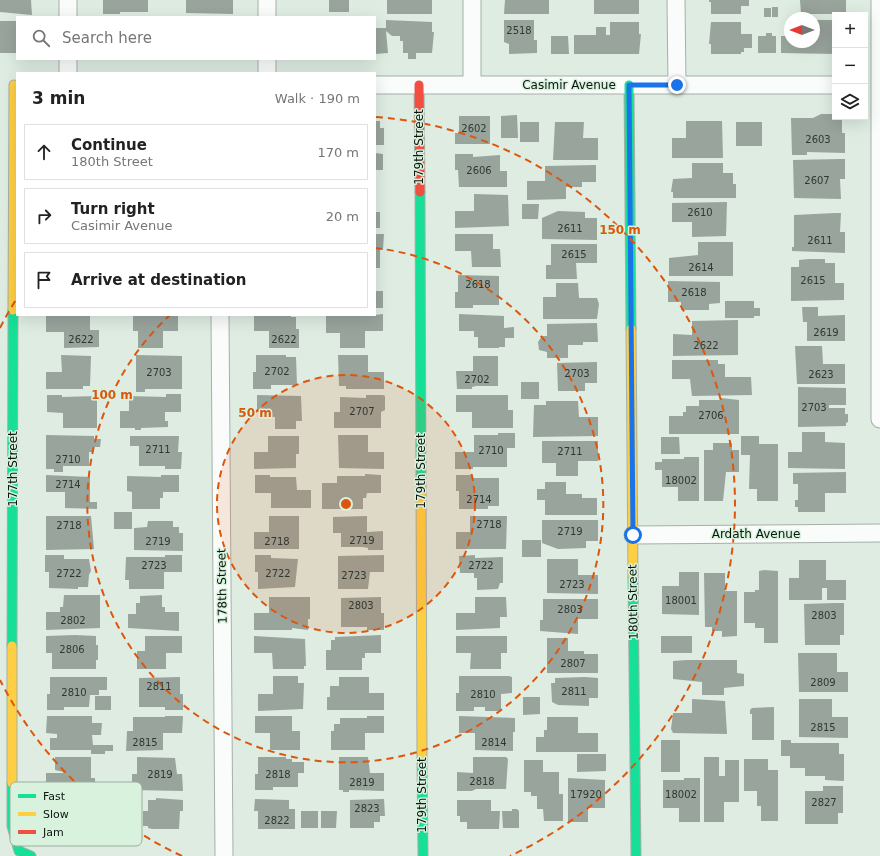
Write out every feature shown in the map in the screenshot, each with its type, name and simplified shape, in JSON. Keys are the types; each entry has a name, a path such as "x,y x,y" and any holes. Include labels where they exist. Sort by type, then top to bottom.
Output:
{"street":[{"path":"68,0 68,16"},
{"path":"267,0 267,16"},
{"path":"472,0 472,85"},
{"path":"676,0 677,85"},
{"path":"880,0 875,85 880,419"},
{"path":"68,60 68,72"},
{"path":"267,60 267,72"},
{"name":"177th Street","path":"10,85 12,782"},
{"name":"Casimir Avenue","path":"376,85 832,85"},
{"name":"179th Street","path":"419,85 422,856"},
{"name":"180th Street","path":"629,85 636,856"},
{"name":"178th Street","path":"220,316 224,856"},
{"name":"Ardath Avenue","path":"633,535 880,533"},
{"name":"177th Street","path":"18,846 19,851 31,856"}],"building":[{"path":"0,0 31,0 32,15 0,12"},
{"path":"103,0 148,0 148,12 120,12 120,14 103,14"},
{"path":"186,0 233,0 233,14 186,13"},
{"path":"329,0 349,0 349,12 329,12"},
{"path":"387,0 432,0 432,14 387,14"},
{"path":"505,0 549,0 549,14 504,14"},
{"path":"594,0 639,0 639,14 594,14"},
{"path":"709,0 749,0 749,6 741,6 741,14 711,14 711,2 709,2"},
{"path":"800,0 846,0 846,12 820,14 820,12 801,12"},
{"path":"772,7 778,7 778,17 772,17"},
{"path":"764,8 771,8 771,17 764,17"},
{"path":"386,20 432,22 432,32 434,32 432,53 416,53 416,59 408,59 408,53 403,53 403,41 400,41 400,36 392,36 386,31 388,53 376,54 376,28 386,28"},
{"path":"504,20 534,20 534,40 537,40 537,53 509,54 509,44 504,42"},
{"path":"820,20 832,20 832,54 781,53 781,36 784,36 784,48 820,48"},
{"path":"0,21 16,21 16,53 0,53"},
{"path":"610,22 639,22 639,34 641,34 639,54 574,54 574,35 596,35 596,27 606,27 606,35 610,35"},
{"path":"711,22 741,22 741,34 752,34 752,48 744,48 744,52 741,52 741,54 711,54 711,44 709,44"},
{"path":"766,33 772,33 772,36 776,36 776,53 758,53 758,36 766,36"},
{"path":"551,36 568,36 569,54 551,54"},
{"path":"821,114 832,114 832,120 842,120 842,133 845,133 845,153 807,152 807,155 792,155 791,118 813,118"},
{"path":"517,115 518,138 501,138 501,116"},
{"path":"459,116 490,116 490,144 455,144 455,133 459,133"},
{"path":"376,121 380,121 380,128 384,128 384,145 376,145"},
{"path":"686,121 722,121 723,158 672,158 672,138 686,138"},
{"path":"520,122 539,122 539,142 520,142"},
{"path":"555,122 584,122 583,138 598,138 598,160 553,160"},
{"path":"736,122 762,122 762,146 736,146"},
{"path":"376,153 383,154 383,170 376,170"},
{"path":"455,154 473,154 473,157 500,155 500,171 507,171 507,187 459,187 458,170 455,170"},
{"path":"845,159 845,179 840,179 841,199 794,198 793,160"},
{"path":"692,163 723,163 723,173 733,173 733,184 736,184 736,198 673,198 673,192 671,192 673,179 692,178"},
{"path":"596,165 596,182 582,182 582,187 566,187 566,199 527,200 527,181 545,181 545,166"},
{"path":"474,194 508,195 509,226 455,228 455,211 474,211"},
{"path":"727,202 726,236 692,237 692,222 672,222 672,203"},
{"path":"522,204 539,204 538,219 522,219"},
{"path":"558,211 585,212 585,218 597,218 597,240 542,239 542,218"},
{"path":"376,212 380,212 380,228 376,228"},
{"path":"841,213 840,232 845,232 845,253 792,251 792,247 794,247 794,215"},
{"path":"376,234 384,234 383,250 380,250 380,268 376,268"},
{"path":"455,234 493,234 493,249 500,249 501,267 472,267 471,251 455,251"},
{"path":"698,242 733,242 733,276 669,276 669,258 698,255"},
{"path":"551,244 597,244 597,263 576,263 577,279 546,279 546,265 551,265"},
{"path":"825,259 825,263 835,263 835,283 844,283 844,300 791,301 791,267 799,267 799,260"},
{"path":"458,275 499,276 499,305 473,305 473,308 455,308 455,292 458,292"},
{"path":"668,281 720,282 720,303 709,304 709,310 681,310 681,302 668,302"},
{"path":"556,283 578,283 579,298 597,298 599,304 597,319 543,319 543,297 556,297"},
{"path":"376,291 383,291 383,308 376,308"},
{"path":"725,301 754,301 754,308 760,308 760,316 754,316 754,318 725,318"},
{"path":"802,307 818,307 818,316 845,315 845,341 807,341 807,322 803,322"},
{"path":"383,314 383,331 365,331 365,348 340,348 340,333 326,333 326,316"},
{"path":"459,314 504,316 504,328 514,327 514,338 505,338 505,347 478,348 478,337 474,337 474,331 459,331"},
{"path":"46,316 90,316 90,330 99,330 99,347 64,348 64,332 46,332"},
{"path":"133,316 178,316 178,331 163,331 163,348 138,348 138,331 133,331"},
{"path":"254,316 296,317 296,329 299,329 299,348 269,348 269,331 254,331"},
{"path":"738,320 738,355 673,356 673,334 692,335 692,321"},
{"path":"597,323 598,342 583,342 583,345 568,345 568,358 547,358 547,352 539,350 538,342 542,336 547,336 547,324"},
{"path":"795,346 822,346 823,364 845,364 845,384 797,384"},
{"path":"61,355 91,356 90,386 83,386 83,389 46,389 46,372 62,372"},
{"path":"136,355 182,356 182,389 145,389 145,392 136,392"},
{"path":"256,355 286,355 286,357 296,357 297,385 271,385 271,389 253,389 253,372 256,372"},
{"path":"338,355 368,355 368,372 384,372 384,389 346,389 346,386 339,386"},
{"path":"473,356 498,356 498,386 476,386 472,387 472,389 457,389 456,371 473,371"},
{"path":"672,360 718,360 718,364 725,364 725,377 751,377 752,395 692,396 690,379 672,379"},
{"path":"597,362 597,383 585,383 585,391 558,391 557,363"},
{"path":"521,382 539,382 539,399 521,399"},
{"path":"798,387 846,388 846,405 829,405 829,408 845,408 845,414 848,414 848,422 846,423 846,426 798,427"},
{"path":"166,394 181,394 181,412 165,412 165,421 168,421 168,427 141,428 141,430 135,430 135,428 120,428 120,411 129,411 129,396 166,397"},
{"path":"47,395 62,395 62,397 97,396 97,428 63,428 63,413 47,412"},
{"path":"257,395 301,396 302,421 296,421 296,429 275,429 275,417 271,417 271,412 257,412"},
{"path":"366,395 385,396 385,410 381,412 381,428 334,428 334,412 340,412 340,397 366,398"},
{"path":"456,395 508,395 508,410 513,410 513,428 472,428 472,412 456,412"},
{"path":"721,398 739,400 739,434 669,434 669,416 683,416 683,412 686,412 686,406 699,406 699,400 720,400"},
{"path":"546,401 578,401 579,417 598,417 598,436 533,437 534,405 546,405"},
{"path":"802,432 825,432 825,442 845,443 845,469 788,468 788,452 802,452"},
{"path":"498,433 515,433 515,448 507,448 507,467 473,467 473,469 455,469 455,452 474,452 474,435 498,435"},
{"path":"46,435 94,436 94,439 101,439 100,447 94,447 94,452 89,452 89,466 63,466 63,472 54,472 54,469 46,469"},
{"path":"338,435 368,435 368,452 384,452 384,469 339,468"},
{"path":"130,436 179,436 178,452 182,452 181,469 165,469 165,466 139,466 139,446 130,446"},
{"path":"268,436 299,436 299,454 296,454 296,468 254,469 254,452 268,452"},
{"path":"741,436 759,436 759,444 778,444 778,501 757,501 757,489 749,489 750,455 741,455"},
{"path":"661,437 679,437 680,454 661,454"},
{"path":"542,441 598,441 598,461 578,461 578,476 556,476 556,463 542,463"},
{"path":"713,443 732,443 732,450 739,450 739,472 726,472 723,501 704,501 704,450 713,450"},
{"path":"684,457 699,457 699,501 678,501 678,487 662,487 662,470 655,470 655,462 662,462 662,459 684,459"},
{"path":"846,472 846,493 825,493 825,512 798,512 798,507 795,507 795,500 798,500 798,484 793,484 793,473"},
{"path":"365,474 381,475 381,493 367,493 366,498 363,498 363,509 322,509 322,483 337,483 337,476 365,476"},
{"path":"46,475 90,477 90,502 97,502 97,509 65,508 65,492 46,492"},
{"path":"161,475 179,475 179,492 163,492 163,498 160,498 160,509 132,509 132,492 127,491 127,476 161,477"},
{"path":"255,475 270,475 270,477 296,477 297,490 311,490 311,508 271,508 271,493 255,493"},
{"path":"456,475 473,475 473,478 499,478 499,506 488,506 488,509 459,509 459,491 456,491"},
{"path":"545,482 566,482 566,494 582,494 582,498 597,498 597,515 545,515 545,500 537,500 537,489 545,489"},
{"path":"114,512 132,512 132,529 114,529"},
{"path":"46,516 91,516 94,549 46,550"},
{"path":"269,516 299,516 299,549 254,549 254,532 269,532"},
{"path":"367,516 367,532 383,531 383,550 368,550 368,548 363,547 341,547 341,533 333,533 333,517"},
{"path":"470,516 507,516 506,549 456,549 456,532 470,532"},
{"path":"542,520 598,520 598,541 586,541 586,548 558,549 542,543"},
{"path":"148,521 173,521 173,527 179,527 179,533 183,533 183,551 134,550 134,528 147,527"},
{"path":"522,540 541,540 541,557 522,557"},
{"path":"45,555 64,555 64,559 89,559 91,571 89,575 88,587 78,587 78,589 49,588 49,572 45,572"},
{"path":"165,555 182,555 182,572 164,572 164,589 129,589 129,580 125,580 126,557 165,557"},
{"path":"255,555 271,555 271,558 298,559 295,587 258,589 258,572 255,572"},
{"path":"384,555 384,572 370,572 368,589 338,589 338,556"},
{"path":"475,555 475,558 503,557 503,583 500,583 498,589 477,590 477,578 474,578 474,573 460,573 459,556"},
{"path":"547,559 578,559 578,575 598,575 598,594 547,593"},
{"path":"799,560 826,560 826,580 846,580 846,600 827,600 827,588 822,588 822,600 789,600 789,578 799,578"},
{"path":"759,571 778,571 778,643 764,643 764,628 755,628 755,623 744,623 744,592 755,592 755,590 759,590"},
{"path":"679,572 699,572 699,615 662,614 662,586 679,586"},
{"path":"704,573 725,573 725,591 737,591 737,636 722,637 722,631 712,631 712,627 705,627"},
{"path":"64,595 100,595 100,628 46,630 46,612 60,612 60,607 63,607"},
{"path":"162,595 162,607 165,607 165,612 179,612 179,631 128,628 128,614 136,614 136,603 140,603 140,596"},
{"path":"269,597 310,597 310,619 308,619 308,630 292,628 292,630 254,630 254,613 269,613"},
{"path":"381,597 381,613 384,613 384,630 367,630 367,627 341,627 341,598"},
{"path":"475,597 506,597 507,617 500,617 500,628 456,630 456,613 475,613"},
{"path":"543,599 598,599 598,619 578,619 578,634 540,631 540,620 543,620"},
{"path":"844,603 844,635 840,635 840,645 805,645 804,604"},
{"path":"381,635 381,653 365,653 365,658 362,658 362,670 326,670 326,650 331,650 331,640 335,640 335,637"},
{"path":"46,636 96,636 96,645 98,645 98,660 96,660 96,669 52,669 52,653 46,653"},
{"path":"145,636 182,636 182,653 166,653 166,669 137,669 137,651 145,651"},
{"path":"254,636 305,639 306,666 304,666 304,669 273,669 272,653 254,653"},
{"path":"456,636 507,636 507,653 501,653 501,669 470,669 471,653 456,653"},
{"path":"661,636 692,636 692,653 661,653"},
{"path":"547,638 568,638 568,651 584,651 584,654 598,654 598,673 547,673"},
{"path":"798,653 837,653 837,672 848,672 848,692 799,692"},
{"path":"737,660 737,673 744,674 744,686 724,688 724,695 702,695 702,682 673,679 673,661"},
{"path":"273,676 298,676 298,683 304,683 303,709 258,711 258,694 273,694"},
{"path":"459,676 509,676 512,677 512,693 501,694 501,711 485,711 485,707 474,707 474,711 456,711 456,693 459,693"},
{"path":"50,677 107,677 107,690 99,690 99,695 90,695 89,707 64,707 64,710 47,710 47,694 50,694"},
{"path":"180,677 180,694 183,694 183,710 165,710 165,707 139,707 139,678"},
{"path":"339,677 369,677 369,693 384,693 384,710 327,710 327,697 330,697 330,686 339,686"},
{"path":"555,678 598,678 598,698 589,698 589,706 558,705 552,702 551,683 555,683"},
{"path":"95,696 111,696 111,710 95,710"},
{"path":"523,697 540,697 540,714 523,715"},
{"path":"692,699 725,701 727,734 673,733 671,729 673,713 692,713"},
{"path":"799,699 832,699 832,717 848,717 848,738 799,737"},
{"path":"774,707 774,740 752,740 752,714 750,714 750,710 752,708"},
{"path":"47,716 92,716 92,723 102,723 101,735 92,735 93,745 113,745 113,751 105,751 105,754 91,754 91,750 50,750 50,738 57,738 57,734 46,733"},
{"path":"183,716 182,733 163,733 163,750 126,751 127,731 133,731 133,717"},
{"path":"255,716 292,716 292,731 300,731 300,750 270,750 270,733 255,733"},
{"path":"367,716 384,716 384,733 365,733 365,750 331,750 331,731 334,731 334,724 340,724 340,718 367,718"},
{"path":"459,716 515,718 513,751 475,750 475,733 459,733"},
{"path":"547,717 578,717 578,733 598,733 598,752 536,752 536,737 544,737 544,730 547,730"},
{"path":"661,740 680,740 680,772 661,772"},
{"path":"781,740 791,740 791,743 839,743 839,754 844,754 844,781 825,780 825,776 805,776 805,768 790,768 790,756 781,756"},
{"path":"577,754 606,754 606,771 577,772"},
{"path":"55,757 91,757 91,778 95,778 95,782 46,782 46,773 63,773 55,770"},
{"path":"137,757 175,758 177,774 182,774 183,791 142,790 142,782 132,782 132,774 137,774"},
{"path":"258,757 286,757 286,759 292,759 292,762 304,762 304,773 298,773 298,787 273,787 273,790 255,790 255,774 258,774"},
{"path":"339,757 368,757 370,773 384,773 384,791 349,790 349,792 343,792 343,790 339,790"},
{"path":"473,757 506,757 508,759 506,789 476,789 472,791 457,791 457,772 473,773"},
{"path":"704,757 719,757 719,776 725,776 725,760 739,760 739,802 724,802 724,822 704,822"},
{"path":"744,759 768,759 768,770 778,770 778,821 761,821 761,806 757,806 757,791 744,791"},
{"path":"524,760 543,760 543,772 559,772 559,794 563,794 563,821 544,821 543,809 537,809 537,796 531,796 531,792 524,792"},
{"path":"568,778 605,780 605,808 588,808 588,822 568,822"},
{"path":"684,778 700,778 700,822 679,822 679,808 663,808 663,780 684,780"},
{"path":"823,786 843,786 843,813 838,813 838,824 805,824 805,791 823,791"},
{"path":"156,798 183,800 183,811 180,811 179,829 152,829 148,828 148,826 143,826 143,811 148,811 148,800 156,800"},
{"path":"255,799 289,800 289,809 295,809 295,829 258,829 258,811 254,811"},
{"path":"384,799 385,816 380,816 380,822 374,822 374,828 350,828 350,800"},
{"path":"457,800 491,800 491,811 500,811 499,829 467,829 467,822 460,822 460,816 457,816"},
{"path":"512,809 517,809 519,811 519,828 503,828 502,811 512,811"},
{"path":"301,811 318,811 318,828 301,828"},
{"path":"321,811 337,811 336,828 321,828"}],"traffic: fast":[{"path":"629,85 631,329"},
{"path":"420,192 421,483"},
{"path":"12,646 13,310"},
{"path":"633,578 636,856"},
{"path":"422,759 423,856"},
{"path":"18,846 19,851 31,856"}],"traffic: slow":[{"path":"13,310 14,85"},
{"path":"631,329 633,578"},
{"path":"421,483 422,759"},
{"path":"12,646 12,782"}],"traffic: jam":[{"path":"419,85 420,192"}],"route":[{"path":"633,535 629,85 677,85"}]}
